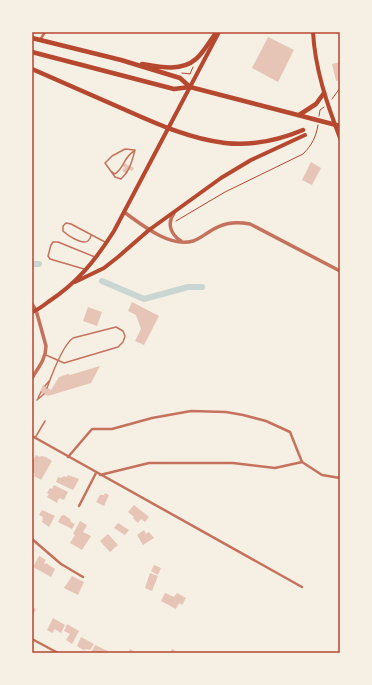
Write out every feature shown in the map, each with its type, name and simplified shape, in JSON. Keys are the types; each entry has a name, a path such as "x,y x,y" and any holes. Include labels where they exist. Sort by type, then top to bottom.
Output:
{"highway":[{"path":"121,60 166,68 181,66 196,60 218,32"},
{"path":"32,38 121,60 180,78 190,87"},
{"path":"32,52 174,89 190,87 338,125"},
{"path":"32,68 147,119 196,138 226,143 254,143 304,133"},
{"path":"300,115 316,104 324,93"}],"main road":[{"path":"34,311 61,294 73,284 86,270 106,243 124,212 218,32"},
{"path":"313,32 315,56 324,93 327,103 338,125 340,138"},
{"path":"73,284 104,268 149,230 221,178 251,160 304,133"}],"street":[{"path":"40,40 45,32"},
{"path":"175,211 171,216 170,225 173,234 182,241"},
{"path":"124,212 149,230 169,240 192,241 200,238 220,225 239,222 258,228 340,271"},
{"path":"32,304 46,346 46,355 32,378"},
{"path":"68,457 92,429 112,429 152,418 191,411 226,412 266,421 290,432 302,462 322,475 340,478"},
{"path":"34,437 302,587"},
{"path":"100,475 149,463 233,463 275,468 302,462"},
{"path":"79,506 96,473"},
{"path":"32,539 61,564 83,578"},
{"path":"32,639 58,653"}],"lane":[{"path":"125,149 135,150 130,168 126,175 121,179 115,178 105,163 112,156 125,149"},
{"path":"109,170 115,174 120,170 127,157 135,150"},
{"path":"92,235 86,242 82,241 66,234 63,231 63,226 66,224 71,224 92,235 106,243"},
{"path":"86,270 50,259 48,256 51,245 54,242 58,242 96,257"},
{"path":"46,355 58,361 64,363 118,347 124,342 125,336 124,333 116,327 73,338 68,342 58,361 47,388"},
{"path":"45,386 50,380"},
{"path":"41,392 36,400 44,394"},
{"path":"34,437 45,421"}],"path":[{"path":"182,73 190,74 193,68 191,64"},
{"path":"170,225 225,192 275,169 303,154 310,147 316,135 320,110 333,98 340,88"}],"building":[{"path":"268,37 294,50 278,82 252,68"},
{"path":"340,62 340,80 336,81 332,64"},
{"path":"311,162 321,168 312,185 302,180"},
{"path":"124,163 134,168 132,171 129,170 127,174 122,171 125,167 122,166"},
{"path":"132,302 159,316 144,345 135,341 141,329 136,315 128,311"},
{"path":"88,307 102,312 97,326 83,321"},
{"path":"100,366 91,383 48,396 40,392 43,385 51,390 59,377"},
{"path":"36,455 46,457 52,461 41,480 34,476 35,474 32,471 32,462"},
{"path":"68,475 79,479 73,490 56,482 58,477 67,477"},
{"path":"54,485 68,492 64,500 59,498 57,503 47,497 49,494 47,493"},
{"path":"105,493 109,495 104,506 96,502 100,495 104,495"},
{"path":"134,505 149,517 145,522 141,519 138,523 128,512"},
{"path":"42,510 55,516 49,527 42,522 43,517 39,515"},
{"path":"64,515 75,524 72,529 58,522 61,516"},
{"path":"80,521 87,525 83,532 91,536 82,550 70,543 75,535 73,534"},
{"path":"118,523 129,530 125,535 114,528"},
{"path":"144,530 146,534 149,532 154,538 143,545 137,535"},
{"path":"108,534 118,545 110,552 100,541"},
{"path":"39,556 46,560 44,563 45,564 46,563 55,569 51,577 33,567"},
{"path":"154,565 161,568 158,575 151,571"},
{"path":"150,573 158,576 152,591 145,588"},
{"path":"72,576 84,582 78,595 64,588"},
{"path":"165,593 174,597 177,593 186,598 182,605 179,603 176,609 161,601"},
{"path":"32,607 36,609 32,617"},
{"path":"53,618 65,625 61,633 55,629 52,633 47,630"},
{"path":"67,624 79,631 72,644 66,640 70,634 64,631"},
{"path":"81,637 94,644 90,650 86,649 84,652 85,649 83,650 77,646"},
{"path":"95,645 108,651 107,653 91,653"},
{"path":"130,649 136,653 128,653"},
{"path":"172,649 179,653 170,653"}],"waterway":[{"path":"32,264 39,264"},
{"path":"102,281 144,299 188,287 202,287"}]}
